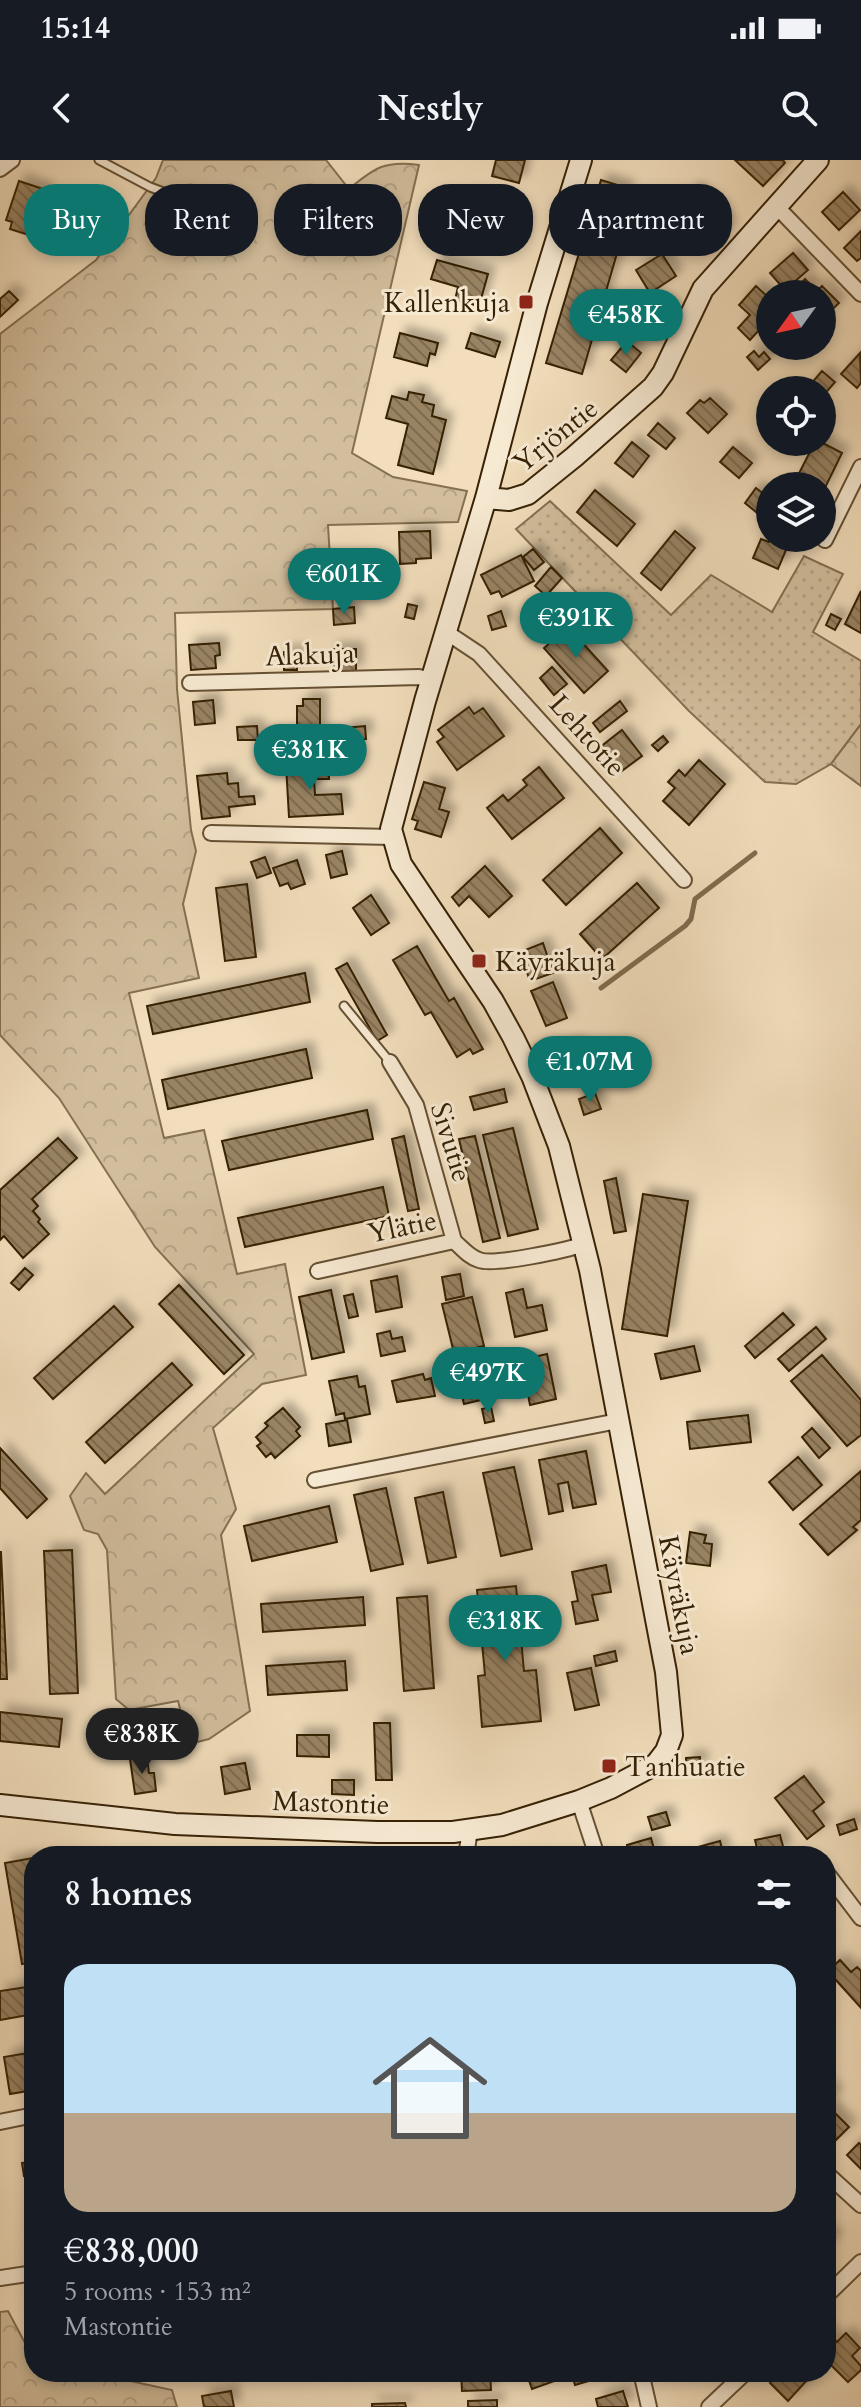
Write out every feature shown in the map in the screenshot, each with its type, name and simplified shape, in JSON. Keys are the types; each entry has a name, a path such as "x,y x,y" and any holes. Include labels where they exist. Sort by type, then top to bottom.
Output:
{"street":[{"path":"0,169 12,160"},
{"path":"211,833 392,837 393,813 486,498 537,303 581,160"},
{"name":"Yrjöntie","path":"486,498 509,500 528,494 653,387 663,373 703,289 818,160"},
{"path":"777,207 861,294"},
{"path":"836,518 861,467"},
{"name":"Lehtotie","path":"446,632 479,654 684,880"},
{"name":"Alakuja","path":"190,683 419,677 432,680"},
{"name":"Käyräkuja","path":"392,837 401,864 493,1001 520,1050 559,1146 584,1244 666,1672 673,1724 666,1751 650,1768"},
{"name":"Sivutie","path":"390,1062 416,1105 454,1241"},
{"name":"Ylätie","path":"318,1271 454,1241 471,1256 488,1262 568,1250 584,1244"},
{"path":"315,1480 618,1421"},
{"name":"Mastontie","path":"0,1805 175,1824 377,1832 470,1830 502,1825 579,1801 650,1768"},
{"path":"579,1801 594,1846"},
{"path":"468,1846 470,1830"},
{"path":"836,1885 861,1918"},
{"path":"0,2122 24,2117"},
{"path":"836,2182 861,2205"},
{"path":"836,2286 861,2262"},
{"path":"0,2278 24,2274"},
{"path":"643,2382 649,2407"},
{"path":"709,2407 735,2382"}],"lane":[{"path":"99,160 145,184"},
{"path":"344,1006 390,1062"}],"green space":[{"path":"163,160 326,160 345,184 274,184 274,256 398,256 352,453 393,477 467,491 458,522 328,525 333,609 175,613 177,689 191,830 196,851 183,904 199,978 129,993 164,1138 204,1130 237,1274 285,1264 306,1375 262,1384 213,1428 236,1509 221,1535 250,1711 209,1739 189,1744 178,1701 129,1710 116,1699 107,1550 98,1534 84,1530 70,1496 86,1473 105,1494 254,1354 155,1247 59,1098 0,1035 0,334 99,256 129,256 129,215 145,193 145,256 258,256 258,184 152,184"},
{"path":"419,165 402,238 402,184 356,184 381,167"},
{"path":"550,501 671,615 711,575 772,612 804,556 843,574 813,632 861,661 861,724 831,764 796,784 765,782 689,711 516,529"},
{"path":"861,724 861,786 831,764"},
{"path":"8,2311 24,2341 24,2382 135,2382 172,2390 177,2407 0,2407 0,2312"}],"building":[{"path":"496,160 525,160 519,183 492,176"},
{"path":"735,160 783,160 785,163 763,186"},
{"path":"19,181 28,184 24,184 24,233 10,229 12,222 6,220"},
{"path":"843,192 860,210 839,230 822,212"},
{"path":"861,231 861,258 857,261 844,248"},
{"path":"793,253 808,270 796,280 776,280 770,273"},
{"path":"578,256 616,256 582,374 546,363"},
{"path":"663,256 676,276 650,293 636,270"},
{"path":"437,260 488,274 479,306 455,300 458,287 431,279"},
{"path":"756,286 756,333 750,340 738,328 750,315 739,305"},
{"path":"9,291 18,300 0,317 0,299"},
{"path":"400,333 438,343 435,355 430,353 427,366 394,357"},
{"path":"471,333 500,342 495,357 466,348"},
{"path":"627,341 641,353 626,372 611,360"},
{"path":"754,351 756,360 769,360 758,370 747,357"},
{"path":"860,353 861,383 857,388 841,374"},
{"path":"409,392 424,395 422,402 434,405 432,416 446,420 433,474 398,465 408,424 386,418 392,396 407,400"},
{"path":"710,398 727,414 708,433 687,413 700,400 704,403"},
{"path":"658,423 675,438 666,449 648,435"},
{"path":"632,442 649,456 633,477 615,463"},
{"path":"733,447 752,463 739,478 720,462"},
{"path":"836,450 842,453 833,472 800,472 808,456 836,456"},
{"path":"756,488 756,512 745,503"},
{"path":"595,490 635,524 617,546 577,512"},
{"path":"430,531 431,558 400,564 399,532"},
{"path":"675,531 695,548 661,590 641,573"},
{"path":"533,549 544,562 534,570 523,557"},
{"path":"756,551 785,552 778,569 753,558"},
{"path":"521,555 534,581 502,597 499,591 491,594 481,575"},
{"path":"551,567 562,578 546,596 535,586"},
{"path":"380,569 382,585 361,587 360,570"},
{"path":"861,591 861,633 845,624"},
{"path":"408,604 417,606 414,619 405,617"},
{"path":"354,607 355,623 334,625 333,609"},
{"path":"501,611 506,626 492,630 488,616"},
{"path":"831,614 841,619 835,630 826,625"},
{"path":"568,627 608,671 584,693 544,648"},
{"path":"219,643 220,655 215,656 216,668 191,670 189,645"},
{"path":"332,649 356,649 356,671 333,672"},
{"path":"284,652 296,652 297,670 284,670"},
{"path":"552,667 567,684 554,695 540,678"},
{"path":"303,699 320,699 320,734 297,733 297,706 303,706"},
{"path":"213,700 215,723 195,725 193,702"},
{"path":"620,701 627,711 600,732 593,723"},
{"path":"469,707 474,714 483,708 504,736 457,770 437,742 444,737 438,730"},
{"path":"257,726 258,740 238,740 237,727"},
{"path":"365,726 366,739 346,741 344,728"},
{"path":"622,730 642,756 619,773 599,748"},
{"path":"663,736 668,742 658,751 652,745"},
{"path":"699,760 725,784 689,825 663,801 675,788 668,782 679,770 685,776"},
{"path":"328,763 329,779 314,779 315,795 341,794 343,814 289,817 286,765"},
{"path":"539,767 564,798 512,839 487,808 503,795 508,801 527,785 523,780"},
{"path":"227,773 228,784 238,783 239,797 254,796 255,804 229,807 230,816 202,819 197,776"},
{"path":"424,782 445,788 439,809 449,812 441,837 415,829 418,821 412,819"},
{"path":"600,828 622,853 566,905 543,880"},
{"path":"342,851 347,874 331,878 326,855"},
{"path":"265,857 271,873 257,878 251,862"},
{"path":"297,860 305,884 291,889 288,883 280,886 273,868"},
{"path":"485,866 512,896 489,917 469,896 459,906 452,897"},
{"path":"637,883 659,908 602,959 580,934"},
{"path":"247,884 256,957 225,961 216,888"},
{"path":"371,895 389,923 371,935 353,908"},
{"path":"543,943 553,973 530,981 520,952"},
{"path":"417,946 449,1001 454,998 483,1049 473,1054 470,1049 457,1057 431,1012 425,1015 393,960"},
{"path":"347,963 387,1035 377,1041 336,969"},
{"path":"305,973 310,1002 153,1034 147,1006"},
{"path":"553,982 567,1018 546,1026 531,991"},
{"path":"576,1044 584,1068 561,1075 553,1051"},
{"path":"306,1049 312,1078 168,1109 162,1080"},
{"path":"504,1089 507,1102 474,1110 470,1097"},
{"path":"595,1093 601,1109 584,1115 579,1099"},
{"path":"367,1110 373,1139 229,1170 222,1141"},
{"path":"513,1128 538,1229 508,1236 483,1135"},
{"path":"404,1136 419,1209 408,1211 392,1139"},
{"path":"475,1136 500,1238 483,1242 459,1139"},
{"path":"58,1138 77,1158 32,1199 38,1206 33,1211 40,1219 38,1222 49,1234 23,1258 4,1236 0,1240 0,1190"},
{"path":"616,1178 626,1231 614,1233 604,1181"},
{"path":"383,1187 389,1216 245,1247 238,1218"},
{"path":"643,1194 688,1201 667,1336 622,1329"},
{"path":"25,1268 33,1275 19,1290 11,1283"},
{"path":"460,1274 464,1296 446,1300 442,1277"},
{"path":"397,1276 402,1307 376,1312 371,1281"},
{"path":"179,1285 244,1355 224,1374 159,1304"},
{"path":"523,1289 527,1308 542,1305 547,1330 515,1337 506,1293"},
{"path":"331,1290 344,1352 312,1359 299,1297"},
{"path":"353,1294 358,1316 349,1318 344,1296"},
{"path":"472,1297 484,1346 454,1353 442,1304"},
{"path":"114,1306 133,1327 53,1399 34,1378"},
{"path":"783,1313 794,1325 755,1358 745,1346"},
{"path":"816,1327 826,1339 789,1371 778,1359"},
{"path":"390,1331 392,1339 402,1337 405,1351 381,1356 377,1334"},
{"path":"694,1346 700,1371 661,1379 655,1354"},
{"path":"547,1354 556,1399 530,1405 521,1360"},
{"path":"822,1355 861,1400 861,1435 847,1446 791,1381"},
{"path":"172,1363 192,1385 105,1463 86,1442"},
{"path":"500,1366 506,1394 464,1404 457,1376"},
{"path":"423,1374 425,1380 431,1378 435,1396 397,1402 392,1381"},
{"path":"357,1376 359,1387 365,1386 370,1414 345,1419 344,1413 336,1415 329,1381"},
{"path":"491,1407 494,1421 485,1423 482,1409"},
{"path":"283,1408 300,1427 296,1431 300,1436 275,1458 271,1453 266,1457 257,1446 261,1443 256,1437 268,1426 265,1423"},
{"path":"748,1415 751,1442 690,1449 687,1422"},
{"path":"347,1420 351,1442 329,1446 326,1424"},
{"path":"812,1428 830,1448 819,1458 802,1437"},
{"path":"0,1448 47,1499 27,1518 0,1488"},
{"path":"586,1451 596,1504 573,1508 568,1482 558,1484 563,1511 549,1514 539,1460"},
{"path":"798,1457 822,1485 793,1510 769,1482"},
{"path":"514,1467 532,1549 501,1556 483,1473"},
{"path":"861,1471 861,1520 853,1527 857,1530 828,1555 800,1524"},
{"path":"386,1488 403,1564 371,1571 354,1495"},
{"path":"443,1492 456,1557 428,1563 415,1498"},
{"path":"329,1506 337,1542 252,1561 244,1526"},
{"path":"690,1532 706,1535 704,1543 712,1544 710,1566 686,1563"},
{"path":"72,1550 78,1693 50,1694 44,1551"},
{"path":"1,1552 7,1679 0,1679"},
{"path":"606,1565 611,1592 592,1595 598,1620 576,1624 572,1602 578,1601 572,1572"},
{"path":"516,1586 524,1671 536,1670 541,1721 482,1727 478,1676 485,1675 477,1590"},
{"path":"427,1596 434,1688 404,1691 397,1598"},
{"path":"363,1597 365,1625 263,1632 261,1604"},
{"path":"615,1651 617,1661 596,1666 594,1656"},
{"path":"345,1661 347,1690 268,1695 266,1666"},
{"path":"591,1668 599,1705 575,1710 567,1673"},
{"path":"0,1712 62,1719 59,1747 0,1741"},
{"path":"169,1720 175,1744 160,1747 155,1723"},
{"path":"374,1723 390,1723 392,1780 376,1780"},
{"path":"297,1735 329,1735 329,1757 297,1756"},
{"path":"147,1757 149,1773 154,1773 156,1791 135,1794 130,1759"},
{"path":"700,1757 701,1767 686,1768 686,1758"},
{"path":"245,1763 250,1789 225,1794 221,1767"},
{"path":"804,1776 824,1802 813,1811 824,1826 807,1839 775,1798"},
{"path":"332,1780 354,1780 354,1795 332,1794"},
{"path":"666,1812 670,1825 652,1830 648,1817"},
{"path":"854,1819 857,1829 840,1835 837,1825"},
{"path":"780,1835 783,1846 756,1846 755,1840"},
{"path":"651,1838 653,1846 627,1846"},
{"path":"720,1841 721,1846 702,1846"},
{"path":"24,1860 24,1964 22,1964 5,1863"},
{"path":"840,1960 851,1972 857,1967 861,1971 861,2008 836,1980 836,1964"},
{"path":"24,1987 24,2016 0,2020 0,1991"},
{"path":"24,2054 24,2092 10,2094 4,2057"},
{"path":"836,2114 849,2127 836,2140"},
{"path":"859,2143 861,2145 861,2169 847,2155"},
{"path":"846,2333 860,2348 852,2356 861,2366 861,2370 848,2382 836,2370 836,2341"},
{"path":"462,2382 491,2382 491,2390 462,2391"},
{"path":"530,2382 552,2382 532,2389"},
{"path":"771,2382 805,2382 788,2401"},
{"path":"231,2391 234,2407 204,2407 202,2396"},
{"path":"623,2391 628,2407 598,2407 596,2399"},
{"path":"497,2400 497,2407 468,2407 468,2401"},
{"path":"405,2403 406,2407 372,2407 372,2404"}],"waterway":[{"path":"601,988 685,926 691,919 695,899 755,853"}],"place":[{"name":"Kallenkuja","path":"526,302"},
{"name":"Käyräkuja","path":"479,961"},
{"name":"Tanhuatie","path":"609,1766"}]}
